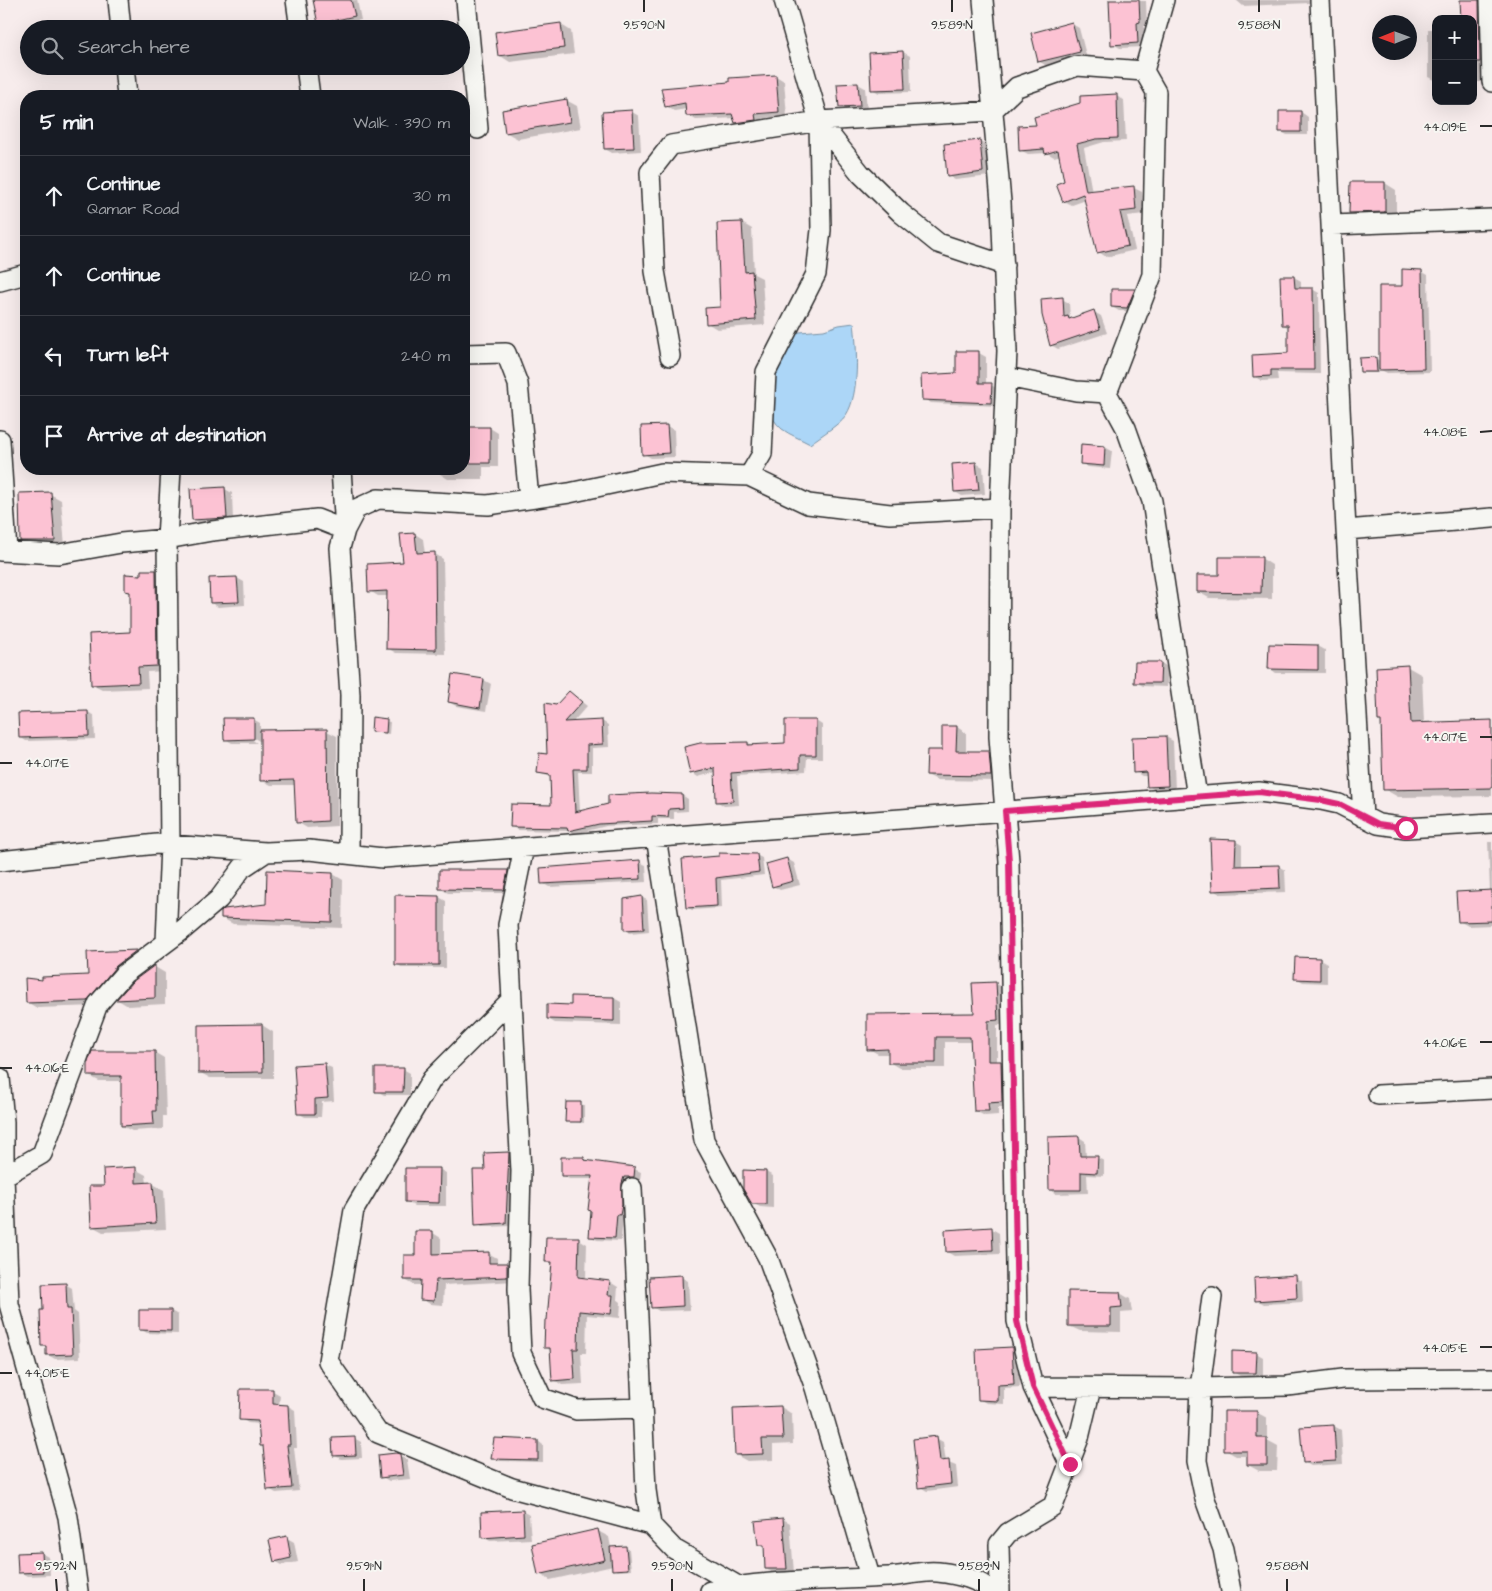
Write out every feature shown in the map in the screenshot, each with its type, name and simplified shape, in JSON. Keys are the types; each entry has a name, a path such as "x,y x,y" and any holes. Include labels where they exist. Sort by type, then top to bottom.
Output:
{"street":[{"path":"118,0 120,20"},
{"path":"296,0 299,20"},
{"path":"466,0 468,20"},
{"path":"749,476 762,454 766,372 816,274 822,230 819,121 784,0"},
{"path":"983,0 1001,202 1007,377 1000,508 999,737 1009,861 1017,1321 1033,1387 1070,1464"},
{"path":"1164,0 1144,71 1156,92 1152,275 1107,393 1126,428 1152,501 1197,797"},
{"path":"1320,0 1346,530 1364,816"},
{"path":"1490,0 1492,82"},
{"path":"470,43 478,129"},
{"path":"670,356 656,271 650,172 671,144 819,121 992,111 1017,87 1077,66 1144,71"},
{"path":"125,75 126,90"},
{"path":"307,75 309,90"},
{"path":"819,121 861,174 901,212 938,243 1004,265"},
{"path":"1332,226 1492,219"},
{"path":"0,281 20,276"},
{"path":"470,354 506,354 518,384 529,499"},
{"path":"1007,377 1076,391 1107,393"},
{"path":"0,440 3,551 59,554 121,543 168,539 212,531 318,519 345,530"},
{"path":"349,854 350,695 340,548 345,530 356,509 378,499 488,504 569,493 662,473 749,476 808,504 890,514 1000,508"},
{"path":"166,942 170,845 168,539 171,475"},
{"path":"341,475 345,530"},
{"path":"1346,530 1492,518"},
{"path":"0,860 157,844 266,852 308,850 383,858 1259,792 1339,804 1378,824 1406,828 1492,823"},
{"path":"656,837 704,1140 768,1258 815,1388 879,1582"},
{"path":"524,847 508,925 521,1171 518,1288 521,1353 542,1398 577,1410 641,1408"},
{"path":"4,1176 42,1154 98,1004 124,974 219,899 242,868 266,852"},
{"path":"511,1000 432,1078 354,1210 328,1361 378,1433 512,1488 651,1525 674,1549 738,1586"},
{"path":"0,1078 4,1122 9,1304 68,1517 78,1591"},
{"path":"1378,1095 1492,1089"},
{"path":"632,1188 641,1408 646,1490 651,1525"},
{"path":"1212,1297 1200,1388 1197,1461 1205,1499 1223,1549 1231,1591"},
{"path":"1033,1387 1200,1388 1287,1386 1342,1378 1492,1378"},
{"path":"1000,1591 999,1544 1008,1533 1053,1506 1079,1438 1091,1388"},
{"path":"710,1591 738,1586 879,1582 936,1572 984,1584 991,1591"}],"water":[{"path":"854,323 856,370 854,395 850,406 846,415 839,423 810,444 782,429 774,420 770,409 771,383 779,356 788,333 824,330"}],"building":[{"path":"313,0 351,0 355,16 336,20 317,20"},
{"path":"1109,0 1139,0 1140,22 1137,23 1138,43 1111,45"},
{"path":"1460,0 1479,0 1480,62 1477,62 1477,15 1461,15"},
{"path":"1072,22 1080,52 1038,62 1031,33"},
{"path":"561,23 564,48 498,56 495,32"},
{"path":"903,51 905,89 871,90 869,53"},
{"path":"776,75 779,112 755,114 756,120 735,123 732,114 686,116 685,103 665,107 661,88 729,82 729,78"},
{"path":"858,83 860,106 839,107 837,84"},
{"path":"1117,94 1118,138 1096,139 1077,144 1086,191 1134,186 1136,210 1120,212 1128,246 1097,253 1083,194 1063,202 1056,184 1064,181 1058,150 1045,154 1044,149 1019,151 1018,126 1036,125 1034,117 1080,103 1080,96"},
{"path":"567,99 570,122 505,133 502,110"},
{"path":"632,110 634,148 604,149 602,112"},
{"path":"1279,111 1301,111 1301,132 1279,132"},
{"path":"980,140 983,172 947,177 944,144"},
{"path":"1350,182 1385,182 1385,212 1349,213"},
{"path":"742,222 745,272 752,271 756,320 706,324 705,308 720,307 717,223"},
{"path":"1402,269 1422,270 1424,369 1379,370 1379,286 1402,286"},
{"path":"1280,276 1294,276 1295,288 1313,288 1314,370 1271,370 1271,376 1253,377 1252,355 1288,353 1288,325 1282,325"},
{"path":"1111,289 1135,289 1127,308 1111,307"},
{"path":"1063,297 1064,317 1068,316 1069,319 1094,310 1100,329 1050,346 1042,315 1041,299"},
{"path":"956,351 979,351 979,383 992,383 991,403 922,400 921,375 956,373"},
{"path":"1376,357 1377,372 1360,372 1359,358"},
{"path":"667,425 669,453 642,455 641,426"},
{"path":"470,427 490,427 490,463 470,463"},
{"path":"1081,444 1105,446 1104,466 1080,464"},
{"path":"976,462 979,490 954,492 952,464"},
{"path":"225,487 227,518 192,520 190,489"},
{"path":"51,492 55,541 20,541 19,493"},
{"path":"415,533 417,553 435,552 436,650 386,649 387,591 368,592 367,564 403,562 400,534"},
{"path":"1219,557 1262,557 1261,593 1197,592 1197,575 1219,575"},
{"path":"141,570 156,570 157,666 138,667 139,683 91,685 89,634 130,632 130,592 125,591 125,574 141,575"},
{"path":"237,577 239,602 210,603 209,578"},
{"path":"1269,644 1318,645 1318,670 1268,669"},
{"path":"1135,662 1161,662 1160,683 1134,683"},
{"path":"1408,665 1411,723 1492,720 1492,788 1383,790 1381,721 1378,721 1376,667"},
{"path":"452,674 484,679 480,708 448,702"},
{"path":"569,691 582,702 564,722 602,720 603,744 587,745 587,769 573,769 575,812 608,804 608,795 651,793 682,794 683,808 669,809 668,817 652,816 652,821 599,824 568,831 567,828 510,827 511,804 551,805 550,775 537,773 539,753 547,754 545,703 556,705"},
{"path":"88,711 89,736 19,738 18,713"},
{"path":"372,717 387,719 386,733 371,732"},
{"path":"223,718 254,718 254,739 224,740"},
{"path":"785,720 816,720 816,755 800,755 800,768 731,773 733,801 716,802 715,768 690,774 684,747 700,743 748,742 748,745 785,743"},
{"path":"942,726 957,726 956,751 989,751 991,776 926,775 927,750 942,750"},
{"path":"327,729 328,821 296,823 294,780 260,781 260,730"},
{"path":"1166,736 1168,786 1147,787 1146,772 1133,773 1132,737"},
{"path":"1210,839 1236,840 1235,866 1279,865 1280,888 1212,891"},
{"path":"719,853 757,854 759,872 716,878 717,906 686,908 682,859 719,856"},
{"path":"787,858 793,881 772,887 766,864"},
{"path":"640,860 641,879 541,884 540,868"},
{"path":"267,870 333,873 332,922 221,918 221,912 224,909 266,904"},
{"path":"439,870 508,871 504,890 439,889"},
{"path":"1492,890 1492,921 1458,922 1456,892"},
{"path":"395,895 439,896 439,965 395,965"},
{"path":"642,896 644,929 624,930 624,899"},
{"path":"137,950 116,966 87,1001 26,1003 25,978 42,980 42,977 88,975 87,952"},
{"path":"1295,957 1320,958 1320,980 1294,979"},
{"path":"155,965 155,998 116,1000 132,982"},
{"path":"996,982 998,1020 988,1021 988,1061 1001,1061 1002,1102 988,1103 989,1111 974,1111 970,1037 936,1037 936,1063 888,1063 888,1049 867,1050 867,1014 974,1013 972,983"},
{"path":"571,996 614,997 614,1021 547,1019 547,1004 571,1005"},
{"path":"262,1024 263,1072 198,1073 198,1025"},
{"path":"92,1051 155,1051 156,1111 153,1111 154,1124 121,1126 121,1076 88,1076 88,1062"},
{"path":"325,1063 328,1098 315,1099 315,1114 297,1114 294,1065"},
{"path":"375,1068 404,1068 403,1092 375,1092"},
{"path":"566,1102 581,1102 581,1122 565,1122"},
{"path":"1079,1136 1080,1156 1098,1156 1097,1173 1081,1172 1081,1190 1049,1190 1048,1137"},
{"path":"509,1152 506,1223 475,1225 473,1170 485,1170 484,1153"},
{"path":"561,1157 584,1157 584,1160 635,1167 634,1177 624,1177 622,1183 622,1205 620,1215 617,1214 615,1238 589,1237 591,1211 588,1210 592,1176 561,1176"},
{"path":"136,1167 136,1183 153,1182 156,1223 91,1227 89,1186 104,1186 103,1169"},
{"path":"405,1168 440,1168 439,1203 405,1202"},
{"path":"743,1170 766,1171 766,1204 752,1204 743,1189"},
{"path":"992,1227 993,1250 946,1252 945,1230"},
{"path":"415,1231 433,1231 433,1254 489,1252 489,1263 507,1263 507,1277 436,1280 434,1301 420,1300 421,1280 404,1280 404,1255 415,1255"},
{"path":"546,1237 579,1237 578,1277 610,1281 608,1295 613,1295 611,1314 579,1311 578,1349 573,1349 575,1379 552,1381 550,1348 544,1348 545,1320 547,1320 552,1262 545,1262"},
{"path":"682,1275 683,1306 651,1308 649,1277"},
{"path":"1296,1275 1297,1298 1255,1301 1254,1278"},
{"path":"66,1283 67,1309 71,1309 73,1354 46,1355 46,1346 41,1346 40,1310 43,1310 42,1284"},
{"path":"1068,1291 1120,1292 1122,1307 1111,1308 1111,1326 1068,1326"},
{"path":"139,1310 171,1310 171,1331 139,1330"},
{"path":"1012,1347 1014,1384 998,1385 998,1401 978,1400 976,1349"},
{"path":"1232,1351 1257,1352 1256,1373 1232,1373"},
{"path":"240,1389 273,1389 273,1404 288,1405 290,1445 287,1445 292,1488 267,1490 263,1446 260,1446 258,1421 239,1420"},
{"path":"781,1406 783,1439 762,1439 763,1454 735,1455 733,1408"},
{"path":"1224,1411 1257,1411 1257,1438 1267,1438 1267,1465 1247,1465 1247,1451 1224,1451"},
{"path":"1334,1425 1336,1461 1303,1463 1300,1427"},
{"path":"937,1436 940,1461 949,1460 951,1484 918,1488 913,1439"},
{"path":"355,1437 356,1455 333,1456 332,1438"},
{"path":"494,1438 538,1440 538,1460 491,1459"},
{"path":"400,1454 403,1475 380,1478 378,1455"},
{"path":"523,1510 524,1535 482,1538 481,1512"},
{"path":"783,1518 787,1569 765,1569 764,1545 758,1545 755,1521"},
{"path":"598,1529 605,1560 538,1575 532,1544"},
{"path":"287,1536 291,1558 274,1562 269,1540"},
{"path":"626,1546 628,1569 612,1570 610,1547"},
{"path":"42,1552 43,1572 18,1573 17,1553"}],"route":[{"path":"1070,1464 1033,1387 1017,1321 1009,861 1005,811 1259,792 1339,804 1378,824 1406,828"}]}
